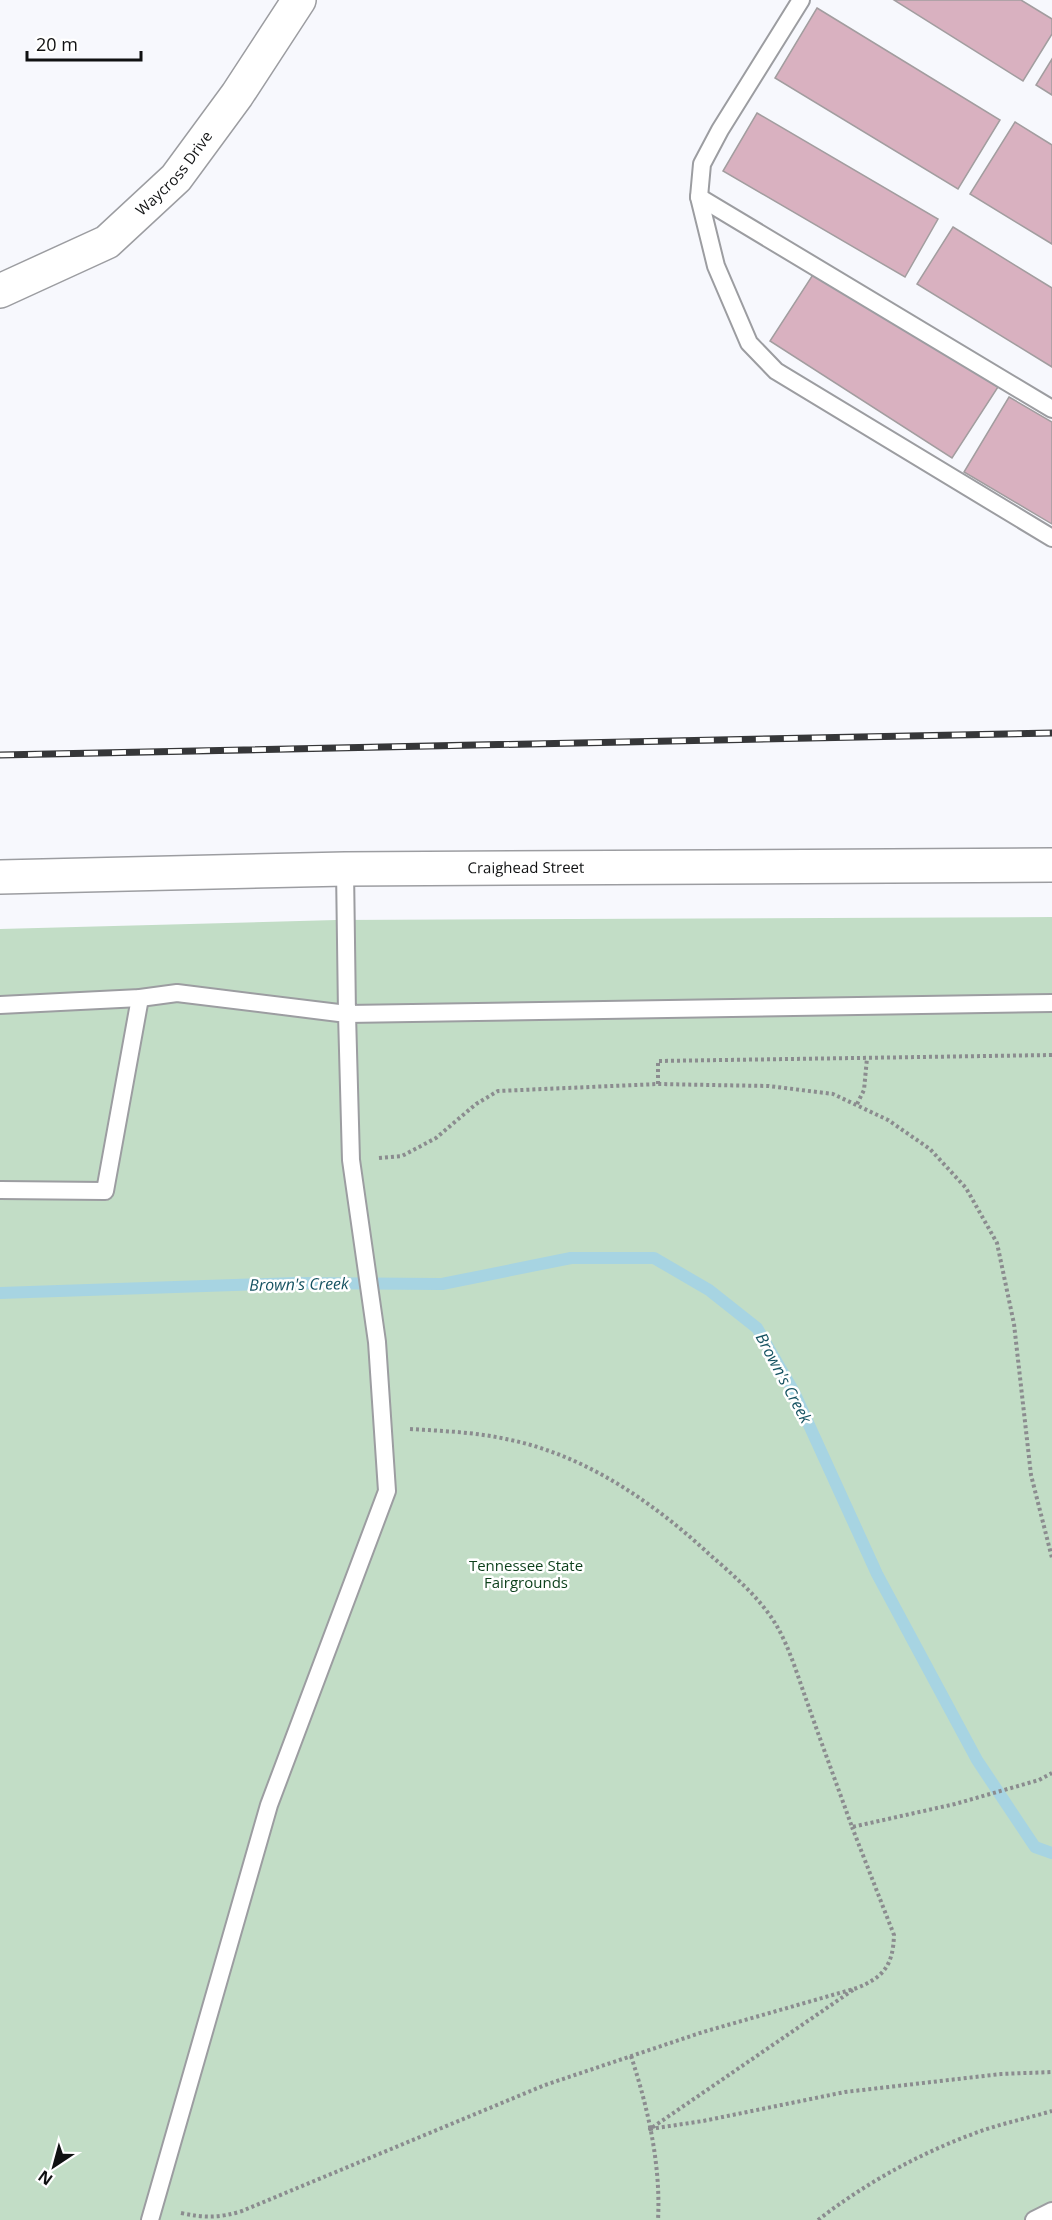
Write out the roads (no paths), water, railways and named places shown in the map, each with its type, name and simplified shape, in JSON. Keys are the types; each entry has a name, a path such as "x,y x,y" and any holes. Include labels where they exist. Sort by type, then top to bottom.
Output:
{"street":[{"name":"Waycross Drive","path":"0,291 107,242 176,178 237,94 298,0"},
{"name":"Craighead Street","path":"0,877 345,869 1052,865"}],"lane":[{"path":"801,0 720,130 702,164 699,197 716,266 749,343 776,371 1052,538"},
{"path":"699,197 1052,409"},
{"path":"152,2213 269,1805 387,1491 377,1342 351,1160 345,869"},
{"path":"0,1005 140,998 177,993 347,1014 1052,1003"},
{"path":"0,1190 105,1191 140,998"},
{"path":"1034,2220 1052,2211"}],"waterway":[{"name":"Brown's Creek","path":"0,1293 295,1283 442,1284 571,1258 654,1258 709,1290 757,1328 794,1392 877,1574 977,1760 1035,1847 1052,1853"}],"railway":[{"path":"0,755 1052,733"}],"park label":[{"name":"Tennessee State Fairgrounds","path":"526,1574"}]}
